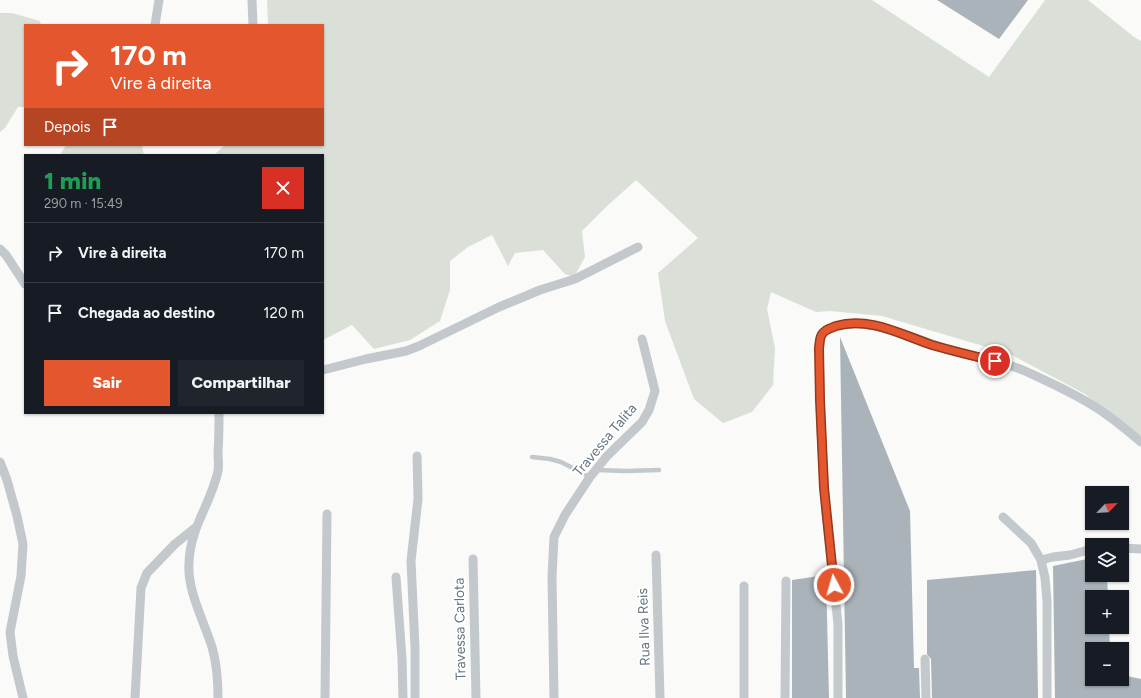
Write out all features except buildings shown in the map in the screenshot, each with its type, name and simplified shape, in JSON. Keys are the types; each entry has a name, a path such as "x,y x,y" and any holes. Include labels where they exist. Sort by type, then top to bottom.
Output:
{"street":[{"path":"155,24 159,0"},
{"path":"252,0 253,24"},
{"path":"324,370 366,358 406,351 419,346 499,307 540,290 575,278 638,247"},
{"path":"0,248 24,283"},
{"path":"838,698 838,624 826,512 821,431 819,348 820,338 823,333 829,328 840,325 868,325 890,330 966,355 1009,365 1039,378 1100,410 1141,442"},
{"name":"Travessa Talita","path":"554,698 552,577 554,536 565,515 593,473 642,422 652,402 655,392 642,339"},
{"path":"218,698 217,668 212,647 200,616 190,580 189,564 195,528 210,495 218,470 219,414"},
{"path":"416,698 411,561 418,499 418,456"},
{"path":"0,462 17,516 23,544 21,576 10,632 13,656 24,698"},
{"path":"325,698 327,514"},
{"path":"1003,517 1031,543 1041,560 1045,578 1047,601 1047,698"},
{"path":"135,698 141,588 147,572 162,555 195,528"},
{"path":"1129,548 1141,549"},
{"path":"1041,560 1085,551"},
{"name":"Rua Ilva Reis","path":"656,555 660,698"},
{"name":"Travessa Carlota","path":"473,559 476,698"},
{"path":"396,577 403,698"},
{"path":"785,698 786,581"},
{"path":"744,586 744,698"},
{"path":"925,659 926,698"},
{"path":"402,679 415,680"}],"lane":[{"path":"532,457 550,459 593,473 659,470"}],"shaded area":[{"path":"267,0 872,0 989,77 1045,0 1088,0 1141,41 1141,441 1085,394 1010,354 882,316 830,311 816,312 771,292 767,309 775,348 773,385 752,412 723,423 694,399 665,321 658,273 698,238 636,180 582,231 585,257 574,277 565,274 543,250 515,253 508,266 492,235 468,247 450,261 450,290 440,321 410,340 374,349 352,325 324,339 324,154 215,154 224,146 324,146 324,24 268,24"},
{"path":"0,13 12,13 40,21 41,24 24,24 24,107 18,107 5,128 0,132"},
{"path":"65,146 142,146 144,154 61,154"}],"route":[{"path":"834,585 826,512 821,431 819,348 820,338 823,333 829,328 840,325 868,325 890,330 966,355 995,361"}]}
